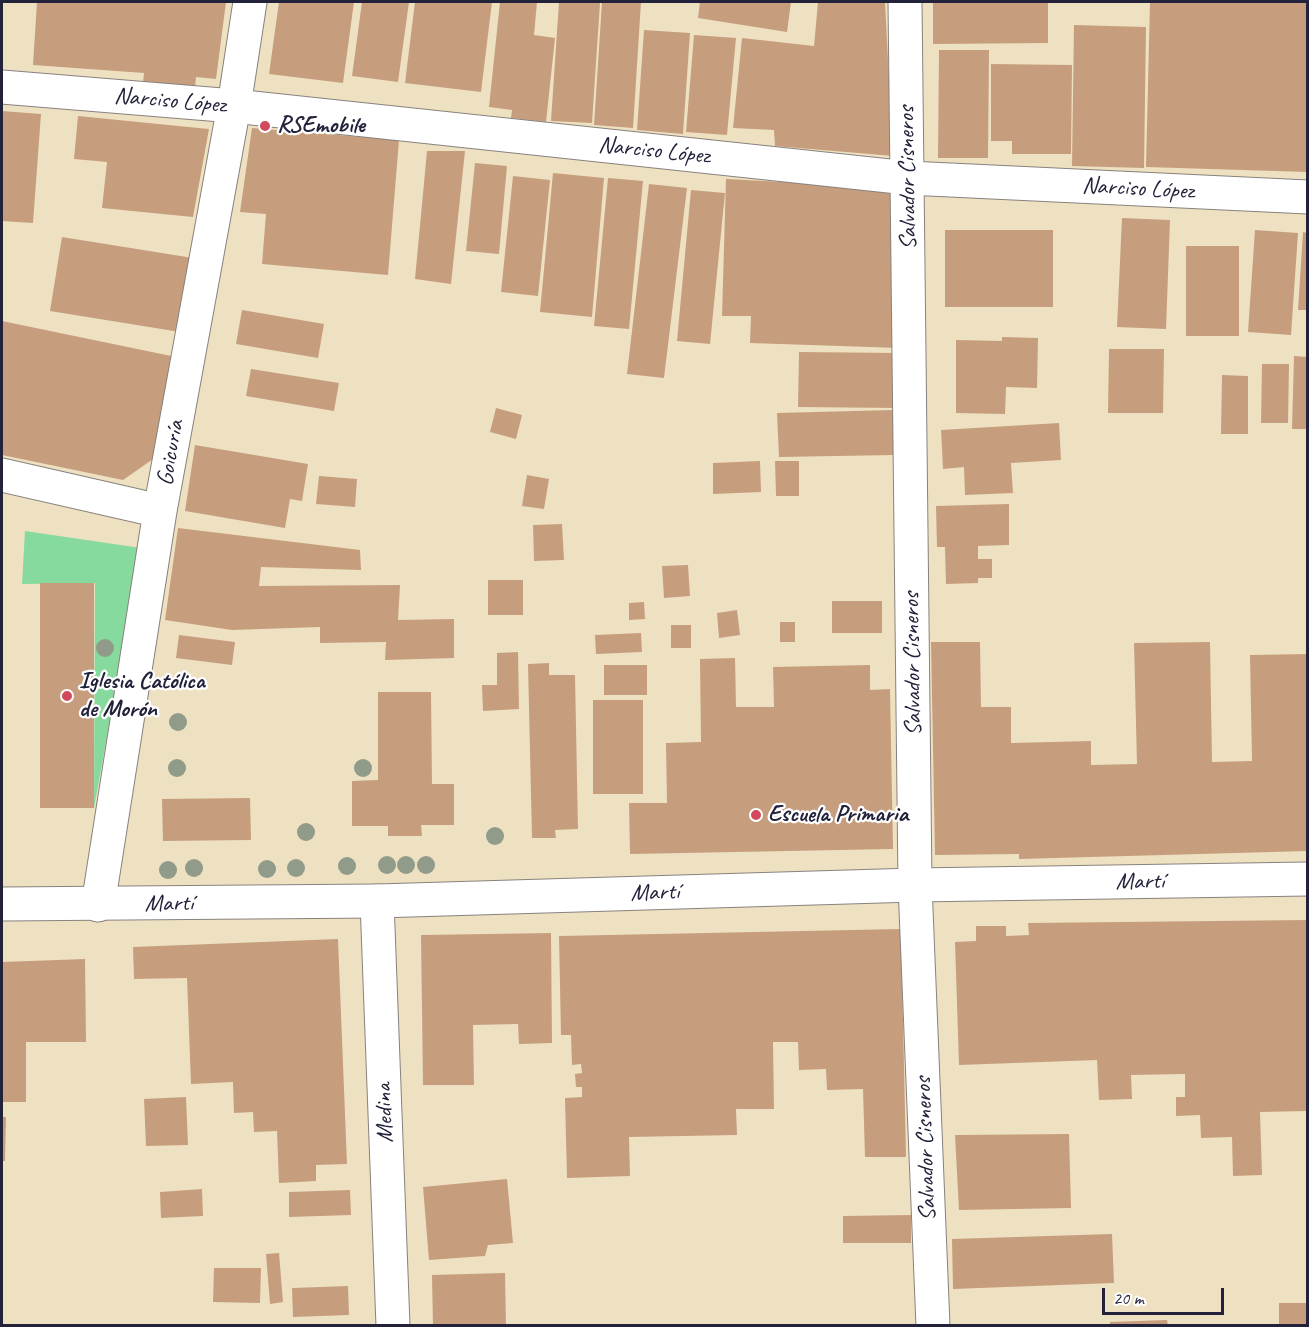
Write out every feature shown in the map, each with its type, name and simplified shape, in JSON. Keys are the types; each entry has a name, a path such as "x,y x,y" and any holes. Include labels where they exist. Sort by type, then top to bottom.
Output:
{"street":[{"name":"Goicuría","path":"98,905 160,511 234,106 250,2"},
{"name":"Salvador Cisneros","path":"905,2 915,885 933,1326"},
{"name":"Narciso López","path":"2,87 234,106 908,178 1308,197"},
{"path":"2,475 160,511"},
{"name":"Martí","path":"2,904 377,901 915,885 1308,879"},
{"name":"Medina","path":"377,901 393,1326"}],"green space":[{"path":"25,531 141,548 94,808 95,583 22,584"}],"building":[{"path":"37,2 226,2 216,79 196,77 195,87 143,83 144,73 33,65"},
{"path":"279,2 354,2 343,83 269,74"},
{"path":"362,2 409,2 398,82 352,76"},
{"path":"415,2 492,2 481,92 405,83"},
{"path":"500,2 537,2 534,35 555,38 546,122 511,118 512,110 489,107"},
{"path":"559,2 600,3 592,123 551,121"},
{"path":"602,2 641,2 633,128 594,125"},
{"path":"700,2 791,2 787,32 698,18"},
{"path":"818,2 885,2 893,156 775,146 774,130 733,128 742,38 814,46"},
{"path":"933,2 1048,2 1048,43 933,44"},
{"path":"1150,2 1308,2 1307,172 1146,167"},
{"path":"1074,25 1146,27 1144,168 1072,166"},
{"path":"644,30 690,33 683,134 637,130"},
{"path":"694,35 736,38 727,135 686,132"},
{"path":"939,50 989,50 988,158 938,158"},
{"path":"991,64 1072,65 1071,154 1012,154 1012,141 991,141"},
{"path":"2,111 41,114 33,223 2,221"},
{"path":"78,116 209,129 193,217 102,208 107,162 74,159"},
{"path":"252,128 399,140 388,275 262,264 266,214 240,212"},
{"path":"427,151 465,151 451,284 415,279"},
{"path":"475,163 507,166 499,254 466,251"},
{"path":"553,173 604,178 592,317 540,312"},
{"path":"513,176 550,180 538,296 501,292"},
{"path":"608,178 643,181 629,329 594,326"},
{"path":"726,179 899,188 899,348 750,343 751,316 722,316"},
{"path":"649,184 687,188 664,378 627,374"},
{"path":"691,190 725,193 710,344 677,341"},
{"path":"1122,218 1170,220 1166,329 1117,327"},
{"path":"945,230 1053,230 1053,307 945,307"},
{"path":"1255,230 1298,233 1291,335 1248,332"},
{"path":"1303,232 1308,233 1308,310 1298,310"},
{"path":"62,237 193,258 180,332 50,311"},
{"path":"1186,246 1239,246 1239,336 1186,336"},
{"path":"242,310 324,324 318,358 236,344"},
{"path":"2,321 176,357 156,457 123,480 2,455"},
{"path":"1002,337 1038,338 1037,388 1006,387 1005,414 956,413 956,340 1002,341"},
{"path":"1109,349 1164,349 1163,413 1108,413"},
{"path":"799,352 898,353 897,408 798,407"},
{"path":"1294,356 1308,357 1308,429 1292,429"},
{"path":"1262,364 1289,364 1288,423 1261,423"},
{"path":"251,369 339,383 334,411 246,396"},
{"path":"1222,375 1248,376 1248,434 1221,434"},
{"path":"496,408 522,415 516,439 490,432"},
{"path":"893,410 894,455 779,457 777,413"},
{"path":"1059,423 1061,460 1011,463 1013,493 965,495 964,467 943,469 941,430"},
{"path":"195,445 308,464 302,501 290,499 285,528 185,511"},
{"path":"760,461 761,492 713,494 713,463"},
{"path":"775,461 799,461 799,496 776,496"},
{"path":"527,475 549,479 544,509 522,506"},
{"path":"319,476 357,479 355,507 316,504"},
{"path":"1009,504 1009,545 978,546 978,559 992,559 992,578 978,578 978,583 946,584 945,547 937,547 936,506"},
{"path":"562,524 564,560 534,561 533,525"},
{"path":"178,528 360,550 361,570 261,567 259,586 400,585 398,620 454,619 454,658 385,660 386,642 320,643 320,627 232,630 165,620"},
{"path":"688,565 690,596 664,598 662,566"},
{"path":"488,580 523,580 523,615 488,615"},
{"name":"Iglesia Católica de Morón","path":"40,583 94,583 94,808 40,808"},
{"path":"832,601 882,601 882,633 832,633"},
{"path":"644,602 645,619 629,620 629,603"},
{"path":"737,610 740,635 719,638 717,613"},
{"path":"780,622 795,622 795,642 780,642"},
{"path":"671,625 691,625 691,648 671,648"},
{"path":"641,633 642,652 596,654 595,635"},
{"path":"179,635 235,642 232,665 176,658"},
{"path":"931,642 980,642 981,707 1011,707 1011,743 1091,741 1091,765 1137,764 1134,643 1210,642 1212,762 1252,761 1250,655 1308,654 1308,851 1019,859 1019,854 935,855"},
{"path":"518,652 519,709 483,711 482,685 497,685 497,653"},
{"path":"735,658 736,707 774,707 773,667 870,665 870,690 890,689 893,849 630,854 629,803 667,803 666,743 701,742 700,659"},
{"path":"549,663 549,675 575,675 578,829 555,830 556,838 532,838 528,664"},
{"path":"604,665 647,665 647,695 604,695"},
{"path":"378,692 431,692 432,784 454,784 454,825 421,825 422,836 388,836 388,826 352,826 352,781 378,780"},
{"path":"593,700 643,700 643,794 593,794"},
{"path":"250,798 251,840 163,841 162,799"},
{"path":"1308,920 1308,1111 1260,1112 1262,1175 1233,1176 1232,1137 1201,1138 1200,1115 1176,1116 1176,1097 1185,1097 1185,1074 1131,1075 1132,1099 1099,1100 1097,1060 959,1065 955,942 976,941 976,926 1006,926 1006,936 1029,935 1028,923"},
{"path":"901,929 906,1157 865,1157 863,1089 827,1090 826,1069 799,1070 798,1042 773,1042 774,1109 736,1109 737,1135 629,1137 630,1176 567,1178 565,1098 582,1097 582,1087 576,1087 575,1074 582,1073 581,1064 572,1065 571,1035 561,1035 559,936"},
{"path":"551,933 552,1043 519,1044 518,1024 473,1025 474,1085 423,1085 421,935"},
{"path":"338,939 347,1164 316,1165 316,1181 279,1183 277,1131 254,1132 253,1112 234,1113 233,1082 191,1084 187,978 134,979 133,947"},
{"path":"85,959 86,1042 26,1042 26,1102 2,1102 2,962"},
{"path":"186,1097 188,1145 146,1146 144,1099"},
{"path":"2,1117 6,1117 5,1161 2,1161"},
{"path":"1069,1134 1071,1208 959,1210 955,1135"},
{"path":"507,1179 513,1243 488,1245 485,1256 429,1260 423,1187"},
{"path":"202,1189 203,1216 161,1218 160,1192"},
{"path":"350,1190 351,1215 289,1217 289,1192"},
{"path":"911,1215 911,1243 843,1243 843,1216"},
{"path":"1112,1234 1114,1283 953,1289 952,1239"},
{"path":"279,1253 283,1302 270,1304 266,1254"},
{"path":"214,1268 261,1268 260,1303 213,1302"},
{"path":"505,1273 506,1326 433,1326 432,1275"},
{"path":"348,1286 349,1315 293,1317 292,1288"},
{"path":"1279,1303 1308,1303 1308,1326 1279,1326"},
{"path":"1167,1320 1168,1326 1110,1326 1110,1322"}],"place":[{"name":"RSEmobile","path":"265,126"},
{"name":"Iglesia Católica de Morón","path":"67,696"},
{"name":"Escuela Primaria","path":"756,815"}]}
